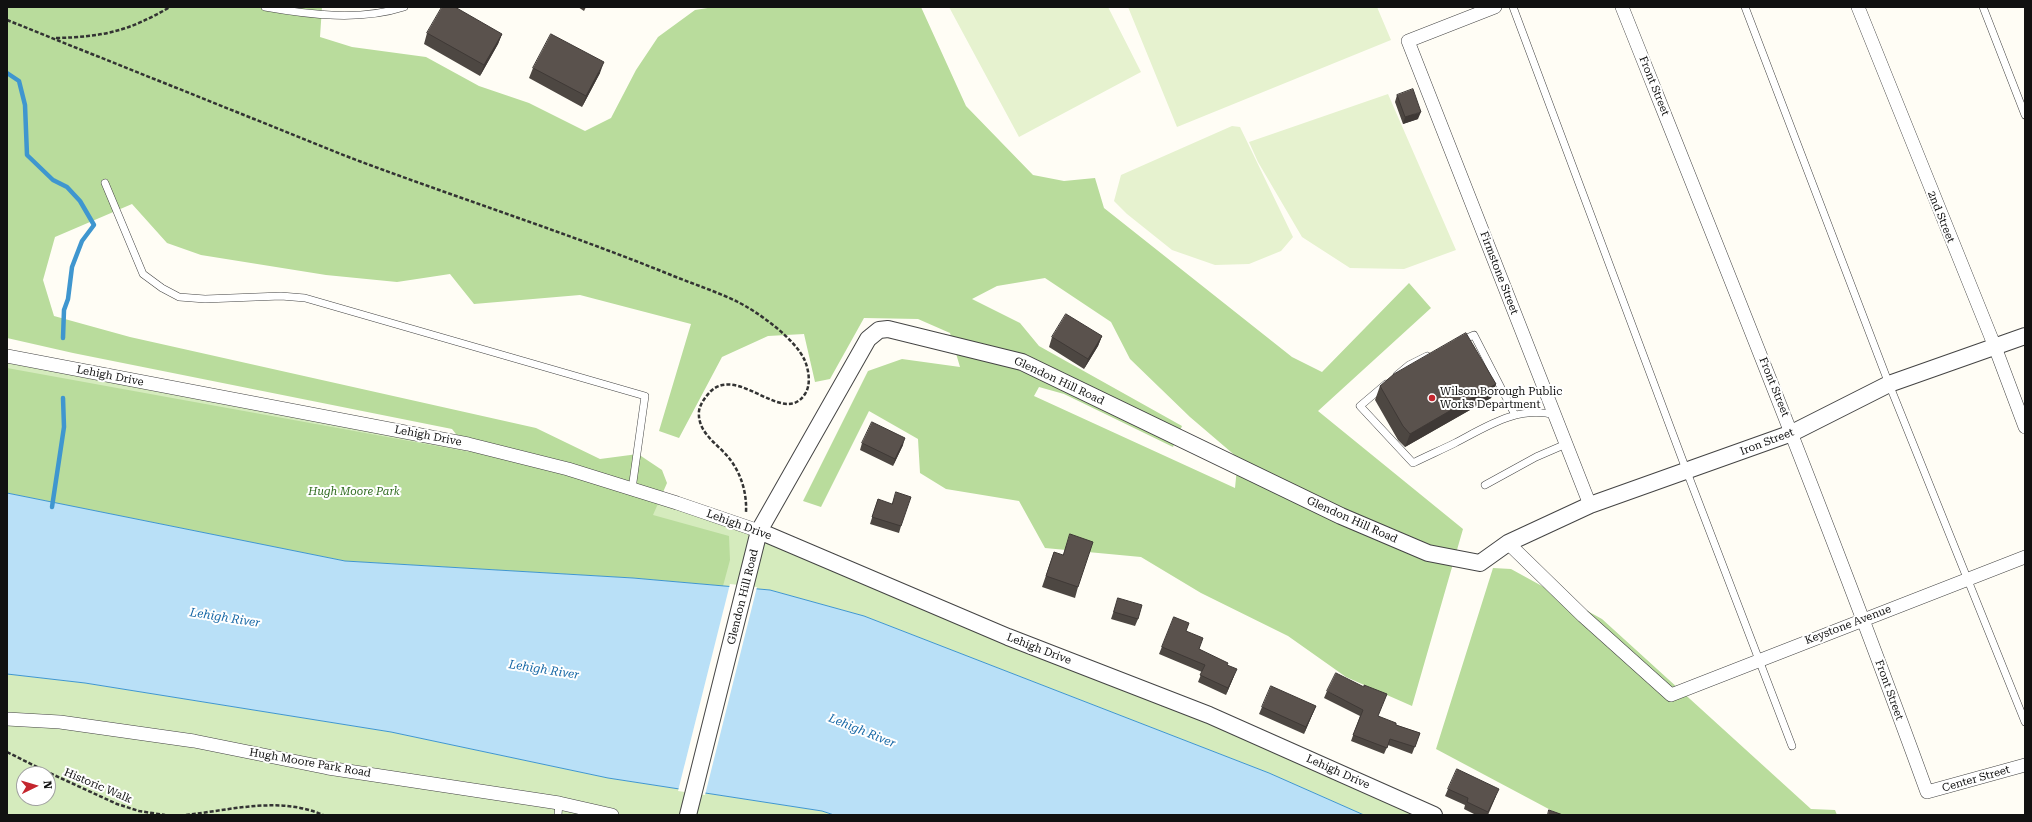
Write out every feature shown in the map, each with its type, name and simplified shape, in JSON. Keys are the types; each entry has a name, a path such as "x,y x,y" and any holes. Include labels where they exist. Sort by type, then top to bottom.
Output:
{"street":[{"name":"Firmstone Street","path":"1495,7 1408,41 1590,506"},
{"name":"Front Street","path":"1622,7 1792,433 1864,619 1927,792"},
{"name":"2nd Street","path":"1858,7 1995,347 2025,427"},
{"name":"Glendon Hill Road","path":"689,812 759,531 868,339 879,330 888,329 1022,362 1341,516 1428,553 1480,563 1508,543"},
{"name":"Iron Street","path":"1508,543 1590,506 1792,433 1889,384 2025,336"},
{"name":"Lehigh Drive","path":"7,356 468,444 568,469 632,489 759,531 1008,637 1208,715 1434,815"},
{"name":"Keystone Avenue","path":"1508,543 1583,616 1671,695 2025,557"},
{"name":"Hugh Moore Park Road","path":"7,719 60,722 194,741 328,768 558,809 612,815"},
{"name":"Center Street","path":"1927,792 2025,765"}],"lane":[{"path":"265,7 321,14 354,15 383,14 404,7"},
{"path":"1513,7 1687,472 1792,746"},
{"path":"1745,7 1889,384 2025,722"},
{"path":"1983,7 2025,115"},
{"path":"105,183 143,274 162,288 179,297 205,299 281,296 305,298 645,396 632,489"},
{"path":"1452,345 1474,335 1515,415"},
{"path":"1438,352 1409,365 1360,406 1413,463 1501,419 1515,415 1544,412 1555,415"},
{"path":"1485,485 1536,457 1566,444"}],"path":[{"path":"53,38 87,38 105,35 145,22 170,7"},
{"path":"7,20 374,167 617,253 738,302 769,322 798,349 805,362 809,379 807,392 799,401 788,404 778,403 744,387 729,384 716,387 706,396 699,410 703,429 714,444 729,457 742,478 746,506"},
{"name":"Historic Walk","path":"7,752 117,804 139,811 165,815"},
{"path":"186,815 274,805 309,809 323,815"}],"green space":[{"path":"7,7 322,7 320,37 352,47 426,57 479,86 529,103 585,131 611,118 636,70 658,37 695,10 714,7 921,7 966,106 1033,175 1064,181 1095,178 1104,208 1292,357 1322,372 1409,283 1431,308 1318,411 1463,529 1412,706 1346,677 1288,636 1201,593 1141,557 1045,548 1019,501 946,489 920,473 918,439 869,411 821,507 803,501 868,371 902,359 960,367 950,333 918,319 864,318 830,379 815,382 804,334 768,336 722,357 679,438 659,431 691,324 580,295 474,304 450,274 397,282 326,275 201,255 167,243 132,204 55,237 43,280 54,316 130,337 536,428 600,459 638,454 662,470 667,483 653,515 729,536 730,560 723,586 633,578 345,561 7,493 7,368 470,452 452,429 73,353 7,338","holes":["1045,278 1111,322 1130,359 1190,417 1238,458 1235,488 1034,396 1039,387 1064,394 1173,447 1182,426 1039,346 1020,323 972,299 997,286"]},
{"path":"949,7 1108,7 1141,72 1019,137"},
{"path":"1128,7 1377,7 1391,40 1177,127"},
{"path":"1388,94 1456,250 1404,269 1350,268 1302,237 1258,162 1249,142"},
{"path":"1232,126 1240,127 1293,237 1281,251 1249,264 1215,265 1172,250 1127,214 1114,201 1121,175"},
{"name":"Hugh Moore Park","path":"7,356 468,444 677,503 1434,815 1364,815 1269,773 864,616 770,590 633,578 345,561 7,493"},
{"path":"1493,568 1511,569 1602,619 1811,809 1835,810 1837,815 1560,815 1436,749"},
{"path":"7,674 85,683 391,732 608,778 822,811 834,815 7,815"}],"water":[{"name":"Lehigh River","path":"7,493 345,561 633,578 770,590 864,616 1269,773 1364,815 834,815 822,811 608,778 391,732 85,683 7,674"}],"pier":[{"path":"730,584 757,587 705,795 678,791"}],"building":[{"path":"442,7 455,7 502,34 484,65 427,33"},
{"path":"551,34 604,62 586,96 533,68"},
{"path":"1413,89 1421,112 1405,117 1397,95"},
{"path":"1066,314 1102,336 1088,359 1052,337"},
{"name":"Wilson Borough Public Works Department","path":"1466,333 1496,384 1410,434 1403,426 1380,386 1394,374"},
{"path":"872,422 905,438 895,459 862,443"},
{"path":"896,492 911,497 901,526 872,517 878,499 892,504"},
{"path":"1070,534 1093,542 1078,587 1046,576 1054,552 1063,555"},
{"path":"1118,598 1142,605 1138,619 1114,612"},
{"path":"1174,617 1189,623 1186,631 1203,638 1199,649 1237,669 1228,688 1200,675 1205,665 1162,647"},
{"path":"1336,673 1364,687 1364,685 1387,694 1378,716 1396,723 1396,725 1420,733 1415,747 1390,739 1387,748 1353,735 1363,710 1327,691"},
{"path":"1271,686 1316,706 1306,727 1262,707"},
{"path":"1457,769 1499,789 1488,812 1467,802 1468,798 1448,789"},
{"path":"1549,810 1563,815 1548,815"}],"waterway":[{"path":"7,73 19,81 25,105 27,155 53,180 67,187 80,201 94,225 82,241 72,267 68,299 64,310 63,338"},
{"path":"52,507 64,427 63,398"}],"place":[{"name":"Wilson Borough Public Works Department","path":"1432,398"}]}
